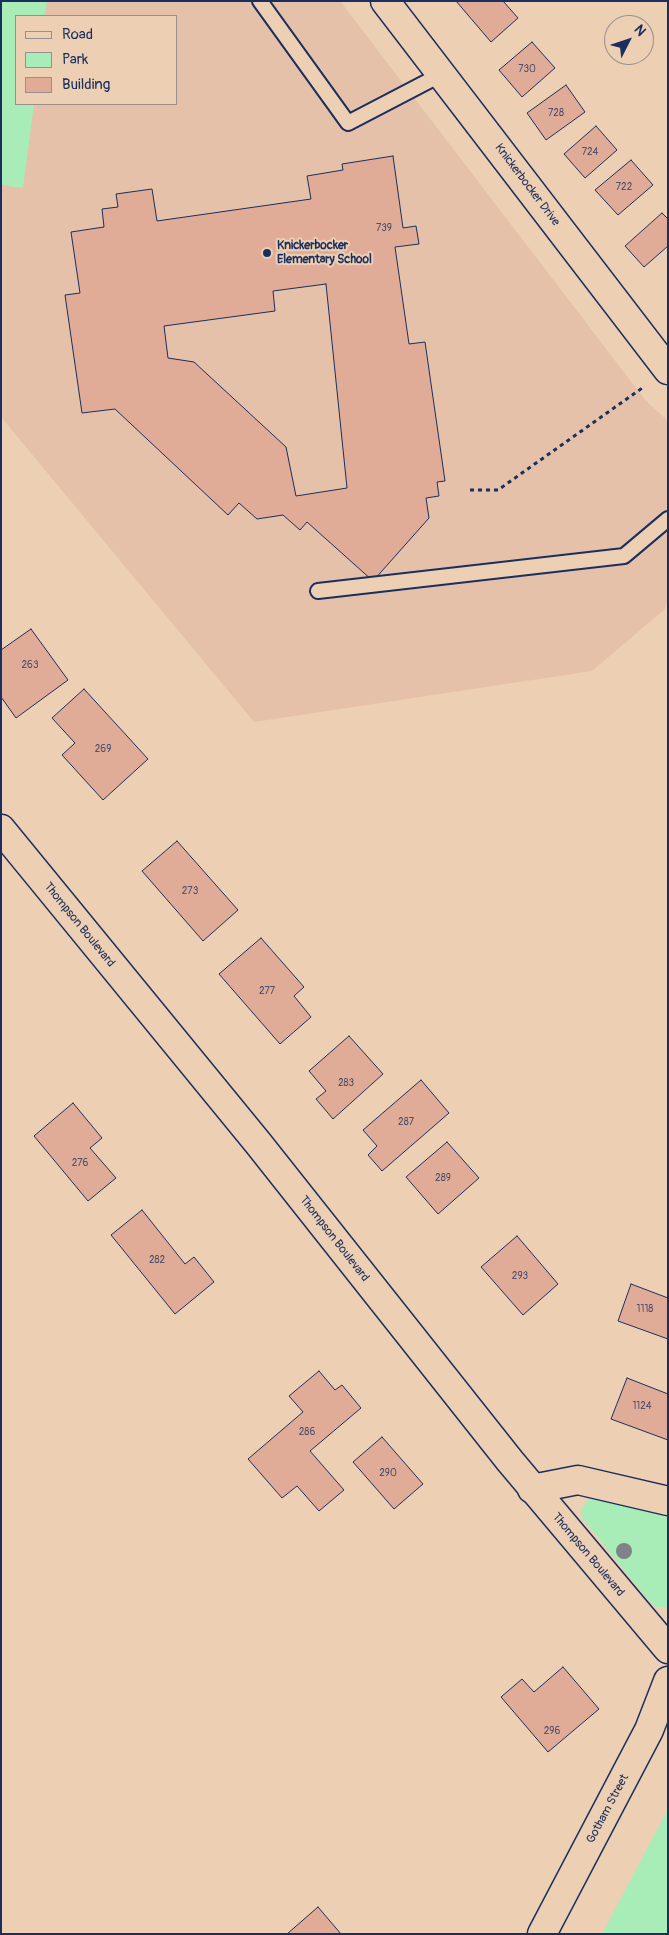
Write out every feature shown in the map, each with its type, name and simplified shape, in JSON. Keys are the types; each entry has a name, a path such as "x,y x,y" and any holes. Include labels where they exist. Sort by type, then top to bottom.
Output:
{"street":[{"name":"Knickerbocker Drive","path":"385,1 668,370"},
{"name":"Thompson Boulevard","path":"4,837 258,1143 532,1489 668,1649"},
{"path":"532,1489 578,1480 668,1501"},
{"name":"Gotham Street","path":"542,1934 649,1730 668,1681"}],"lane":[{"path":"260,1 348,123 442,74"},
{"path":"318,591 624,556 668,519"}],"path":[{"path":"470,490 498,490 645,386"}],"shaded area":[{"name":"Knickerbocker Elementary School","path":"1,1 340,1 646,401 668,421 668,601 665,609 592,671 254,722 1,417"}],"green space":[{"path":"1,1 47,1 45,15 15,15 15,105 34,105 23,188 1,185"},
{"path":"592,1497 603,1497 668,1515 667,1607 656,1607 649,1601 582,1518 581,1510"},
{"path":"668,1809 668,1934 602,1934"}],"building":[{"path":"456,1 503,1 518,18 491,42"},
{"path":"532,42 555,68 522,97 499,70"},
{"path":"566,85 585,112 546,140 527,113"},
{"path":"596,126 617,150 585,178 564,154"},
{"path":"393,156 403,228 416,226 419,244 395,247 409,344 425,342 445,481 437,482 439,496 426,498 429,518 373,581 307,522 300,530 283,515 257,519 239,503 228,515 115,409 82,413 65,295 80,293 71,232 104,227 102,209 118,207 116,194 152,189 157,221 311,199 307,176 343,170 342,164","holes":["326,284 347,488 296,496 286,447 194,362 168,358 164,326 275,311 273,291"]},
{"path":"631,160 653,185 618,215 595,190"},
{"path":"662,213 668,219 668,246 644,267 625,246"},
{"path":"31,629 68,680 16,718 1,697 1,650"},
{"path":"84,689 148,759 103,800 62,755 75,743 52,718"},
{"path":"177,841 238,910 203,941 142,871"},
{"path":"261,938 304,987 294,996 311,1017 280,1044 219,974"},
{"path":"349,1036 383,1074 333,1119 316,1099 326,1091 309,1071"},
{"path":"421,1080 449,1113 382,1171 368,1155 377,1146 363,1130"},
{"path":"73,1103 102,1138 90,1148 116,1178 88,1201 34,1136"},
{"path":"447,1142 479,1178 438,1214 406,1177"},
{"path":"142,1210 185,1264 194,1257 214,1282 175,1314 111,1235"},
{"path":"517,1236 558,1284 523,1315 481,1267"},
{"path":"631,1284 668,1298 668,1339 618,1321"},
{"path":"319,1371 335,1390 342,1385 361,1408 310,1451 344,1490 319,1511 297,1486 282,1498 248,1459 303,1412 289,1396"},
{"path":"627,1378 668,1394 668,1440 611,1419"},
{"path":"382,1437 423,1484 394,1509 353,1462"},
{"path":"563,1667 599,1709 548,1752 501,1697 522,1679 534,1692"},
{"path":"318,1907 341,1934 287,1934"}],"place":[{"name":"Knickerbocker Elementary School","path":"267,253"}]}
